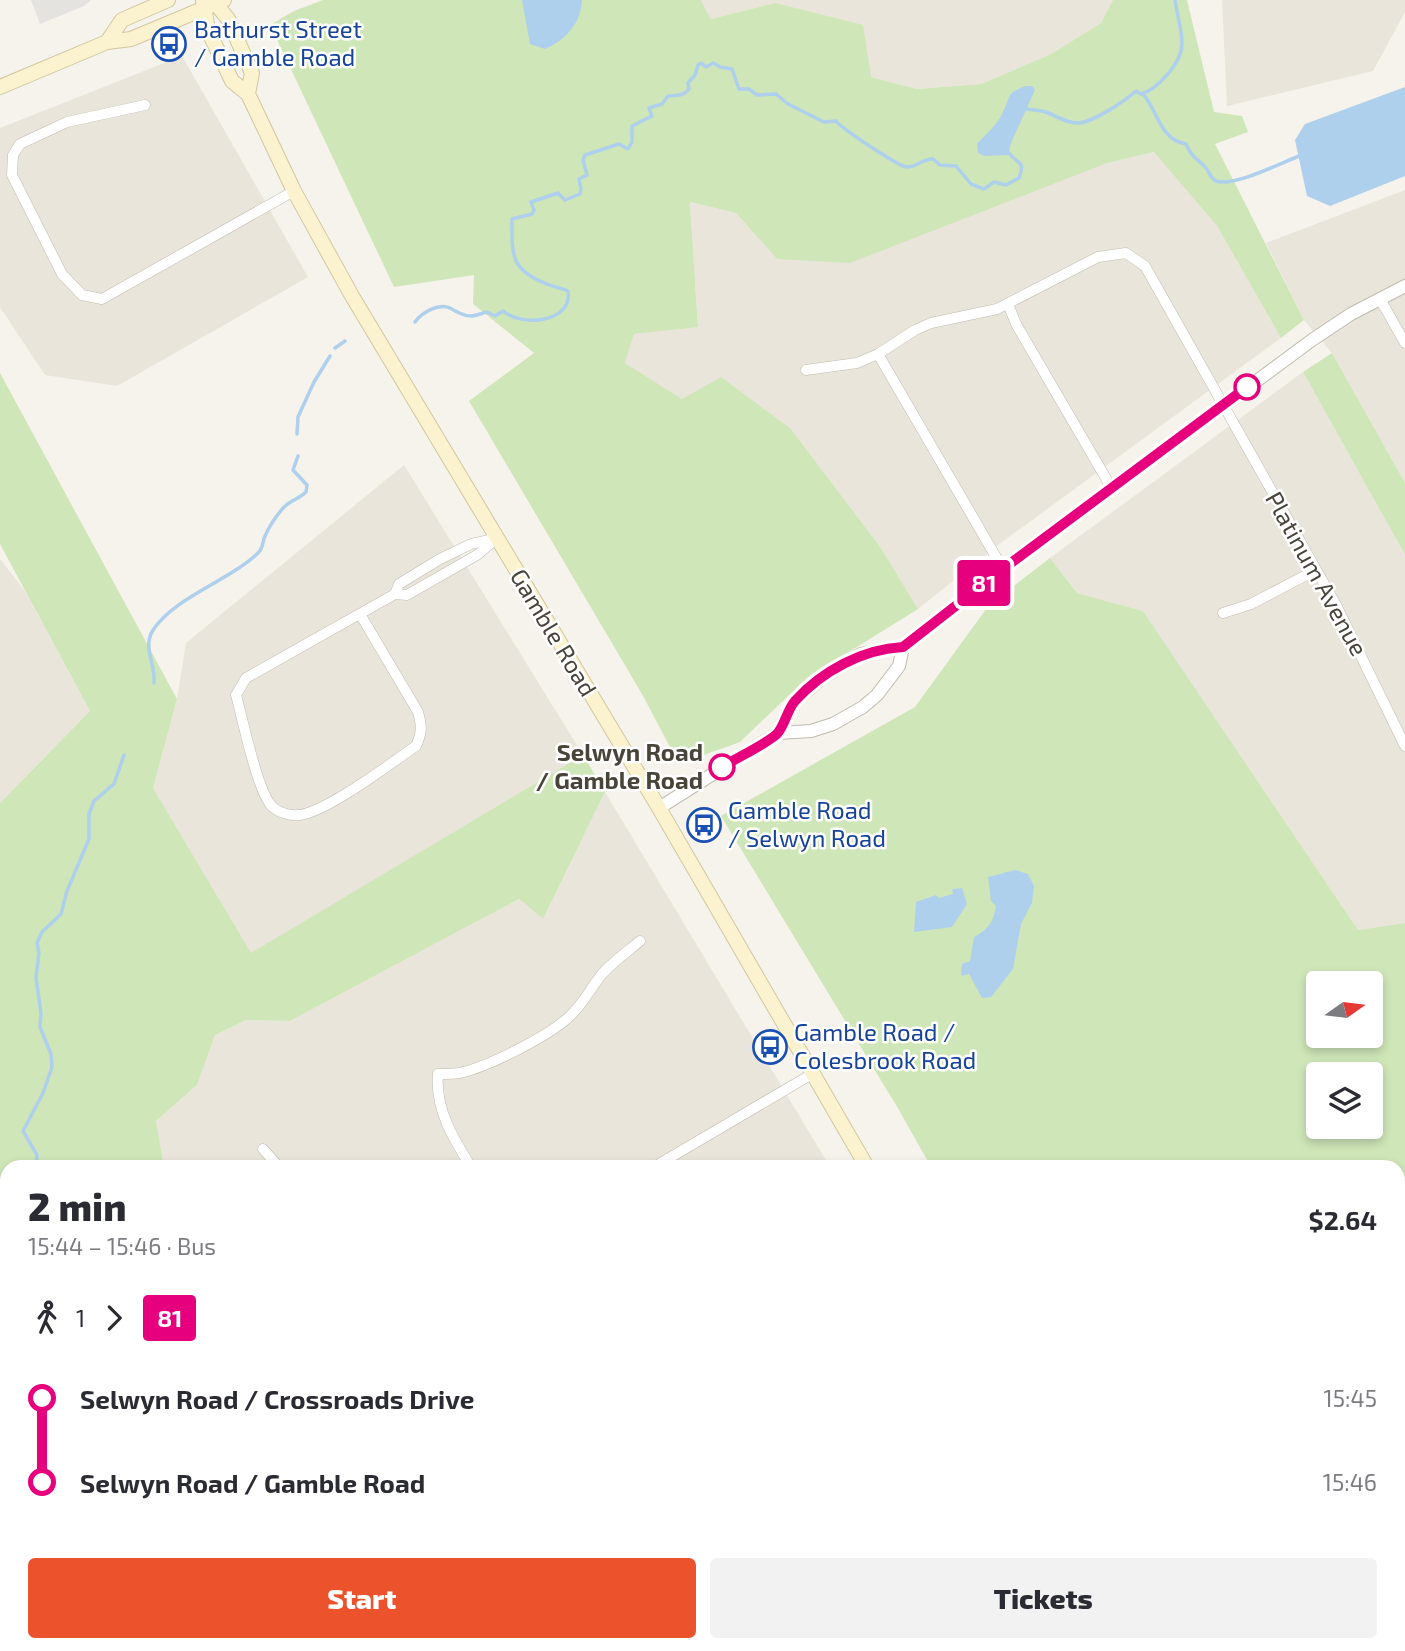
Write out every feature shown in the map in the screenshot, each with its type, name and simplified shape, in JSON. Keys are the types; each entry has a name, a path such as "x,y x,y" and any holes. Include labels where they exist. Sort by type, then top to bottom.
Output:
{"main road":[{"path":"107,42 122,20 167,0"},
{"path":"0,87 107,42 131,39 212,3"},
{"name":"Gamble Road","path":"212,3 208,30 232,82 248,94 294,191 352,296 659,808 863,1160"},
{"name":"Gamble Road","path":"212,3 228,19 252,73 248,94"}],"street":[{"path":"145,105 66,122 20,144 13,155 12,175 62,274 82,295 102,299 294,191"},
{"name":"Platinum Avenue","path":"806,370 857,363 931,323 997,309 1098,257 1126,253 1145,266 1316,569 1405,746"},
{"path":"778,733 793,703 822,678 860,654 903,647 1222,405 1331,327 1405,286"},
{"path":"1380,299 1405,343"},
{"path":"1008,304 1016,324 1111,487"},
{"path":"878,354 1003,569"},
{"path":"360,614 418,712 422,729 420,737 416,746 361,784 306,814 289,815 271,805 262,788 236,695 246,678 360,614 396,594 400,583 440,559 471,544 496,538"},
{"path":"1223,612 1251,604 1316,569"},
{"path":"659,808 778,733 811,731 834,724 863,707 877,695 899,666 903,647"},
{"path":"467,1160 441,1109 436,1094 438,1074 459,1073 480,1066 553,1029 581,1005 604,973 640,941"},
{"path":"666,1160 812,1074"},
{"path":"263,1149 273,1160"}],"shaded area":[{"path":"31,0 91,0 84,6 40,24"},
{"path":"701,0 1113,0 1101,23 1051,54 981,84 917,89 871,77 775,3 711,19"},
{"path":"1222,0 1405,0 1405,12 1373,71 1227,106"},
{"path":"182,56 308,277 117,386 45,375 0,307 0,128"},
{"path":"1155,152 1217,226 1281,338 998,545 918,609 881,548 791,429 682,399 625,363 634,334 698,326 690,202 736,213 777,259 1107,163"},
{"path":"1405,190 1405,483 1332,353 1304,320 1266,243"},
{"path":"1303,372 1405,555 1405,923 1358,930 1143,611 1077,593 1050,558"},
{"path":"404,465 583,755 251,954 153,788 177,699 186,643"},
{"path":"0,559 25,591 90,711 0,803"},
{"path":"605,792 826,1160 163,1160 156,1121 197,1085 215,1035 246,1020 290,1021 519,899 543,919"}],"green space":[{"path":"323,0 701,0 711,19 775,3 863,25 871,77 917,89 981,84 1051,54 1101,23 1113,0 1187,0 1214,112 1242,116 1248,132 1215,144 1304,320 1281,338 1217,226 1154,152 1107,163 850,263 777,259 736,213 690,202 698,327 634,334 625,363 682,399 721,377 791,429 881,548 918,609 807,678 740,742 679,764 642,694 469,401 534,353 473,304 474,275 394,287 270,25 294,11"},
{"path":"1332,353 1405,483 1405,555 1303,372"},
{"path":"0,373 177,699 153,788 251,953 583,755 605,792 543,919 519,899 290,1021 246,1020 215,1035 197,1085 156,1121 163,1160 0,1160 0,803 90,711 0,544"},
{"path":"1050,558 1077,593 1143,611 1358,930 1405,923 1405,1160 927,1160 721,816 915,707 989,605"}],"water":[{"path":"522,0 582,0 579,16 571,30 560,41 545,49 530,44"},
{"path":"1026,86 1032,86 1035,90 1008,155 984,156 978,153 977,144 997,122 1010,96"},
{"path":"1405,87 1405,176 1330,206 1307,196 1295,140 1305,124"},
{"path":"1015,870 1028,874 1034,886 1032,903 1021,924 1013,969 991,997 982,998 969,974 961,976 962,964 970,961 974,937 990,925 994,916 996,906 991,901 988,877"},
{"path":"962,888 967,904 952,927 914,932 916,902 936,895 939,898 953,894 952,889"}],"waterway":[{"path":"1026,109 1042,111 1070,122 1085,122 1136,91 1141,94 1155,87 1174,66 1181,51 1181,33 1175,0"},
{"path":"415,322 426,312 441,307 468,316 487,312 495,316 503,311 511,316 533,320 554,316 562,310 567,302 568,291 535,279 526,273 516,260 512,242 512,219 532,214 534,210 531,202 558,193 565,200 580,194 579,179 587,175 583,160 585,155 619,144 628,149 632,142 632,126 652,116 649,108 662,104 668,96 687,92 688,83 701,63 706,67 713,63 732,69 739,89 749,89 757,95 776,94 788,104 824,122 836,121 870,146 906,167 933,159 940,165 956,166 971,184 984,189 994,182 1006,185 1019,178 1021,165 1009,153"},
{"path":"1143,94 1170,137 1186,144 1193,156 1216,181 1245,178 1299,156"},
{"path":"335,348 345,341"},
{"path":"297,434 298,417 330,356"},
{"path":"154,683 149,650 153,630 175,608 246,563 260,551 265,536 279,513 306,492 307,485 293,470 298,456"},
{"path":"37,1160 37,1155 23,1131 43,1093 52,1067 51,1054 40,1027 41,1013 36,978 39,953 37,943 42,932 61,914 67,891 89,839 89,814 94,801 114,784 124,755"}],"bus line":[{"name":"81","path":"722,767 778,733 793,703 822,678 860,654 903,647 1111,487 1247,387"}],"place":[{"name":"Bathurst Street / Gamble Road","path":"169,44"},
{"name":"Selwyn Road / Gamble Road","path":"722,767"},
{"name":"Gamble Road / Selwyn Road","path":"704,825"},
{"name":"Gamble Road / Colesbrook Road","path":"770,1047"}]}
